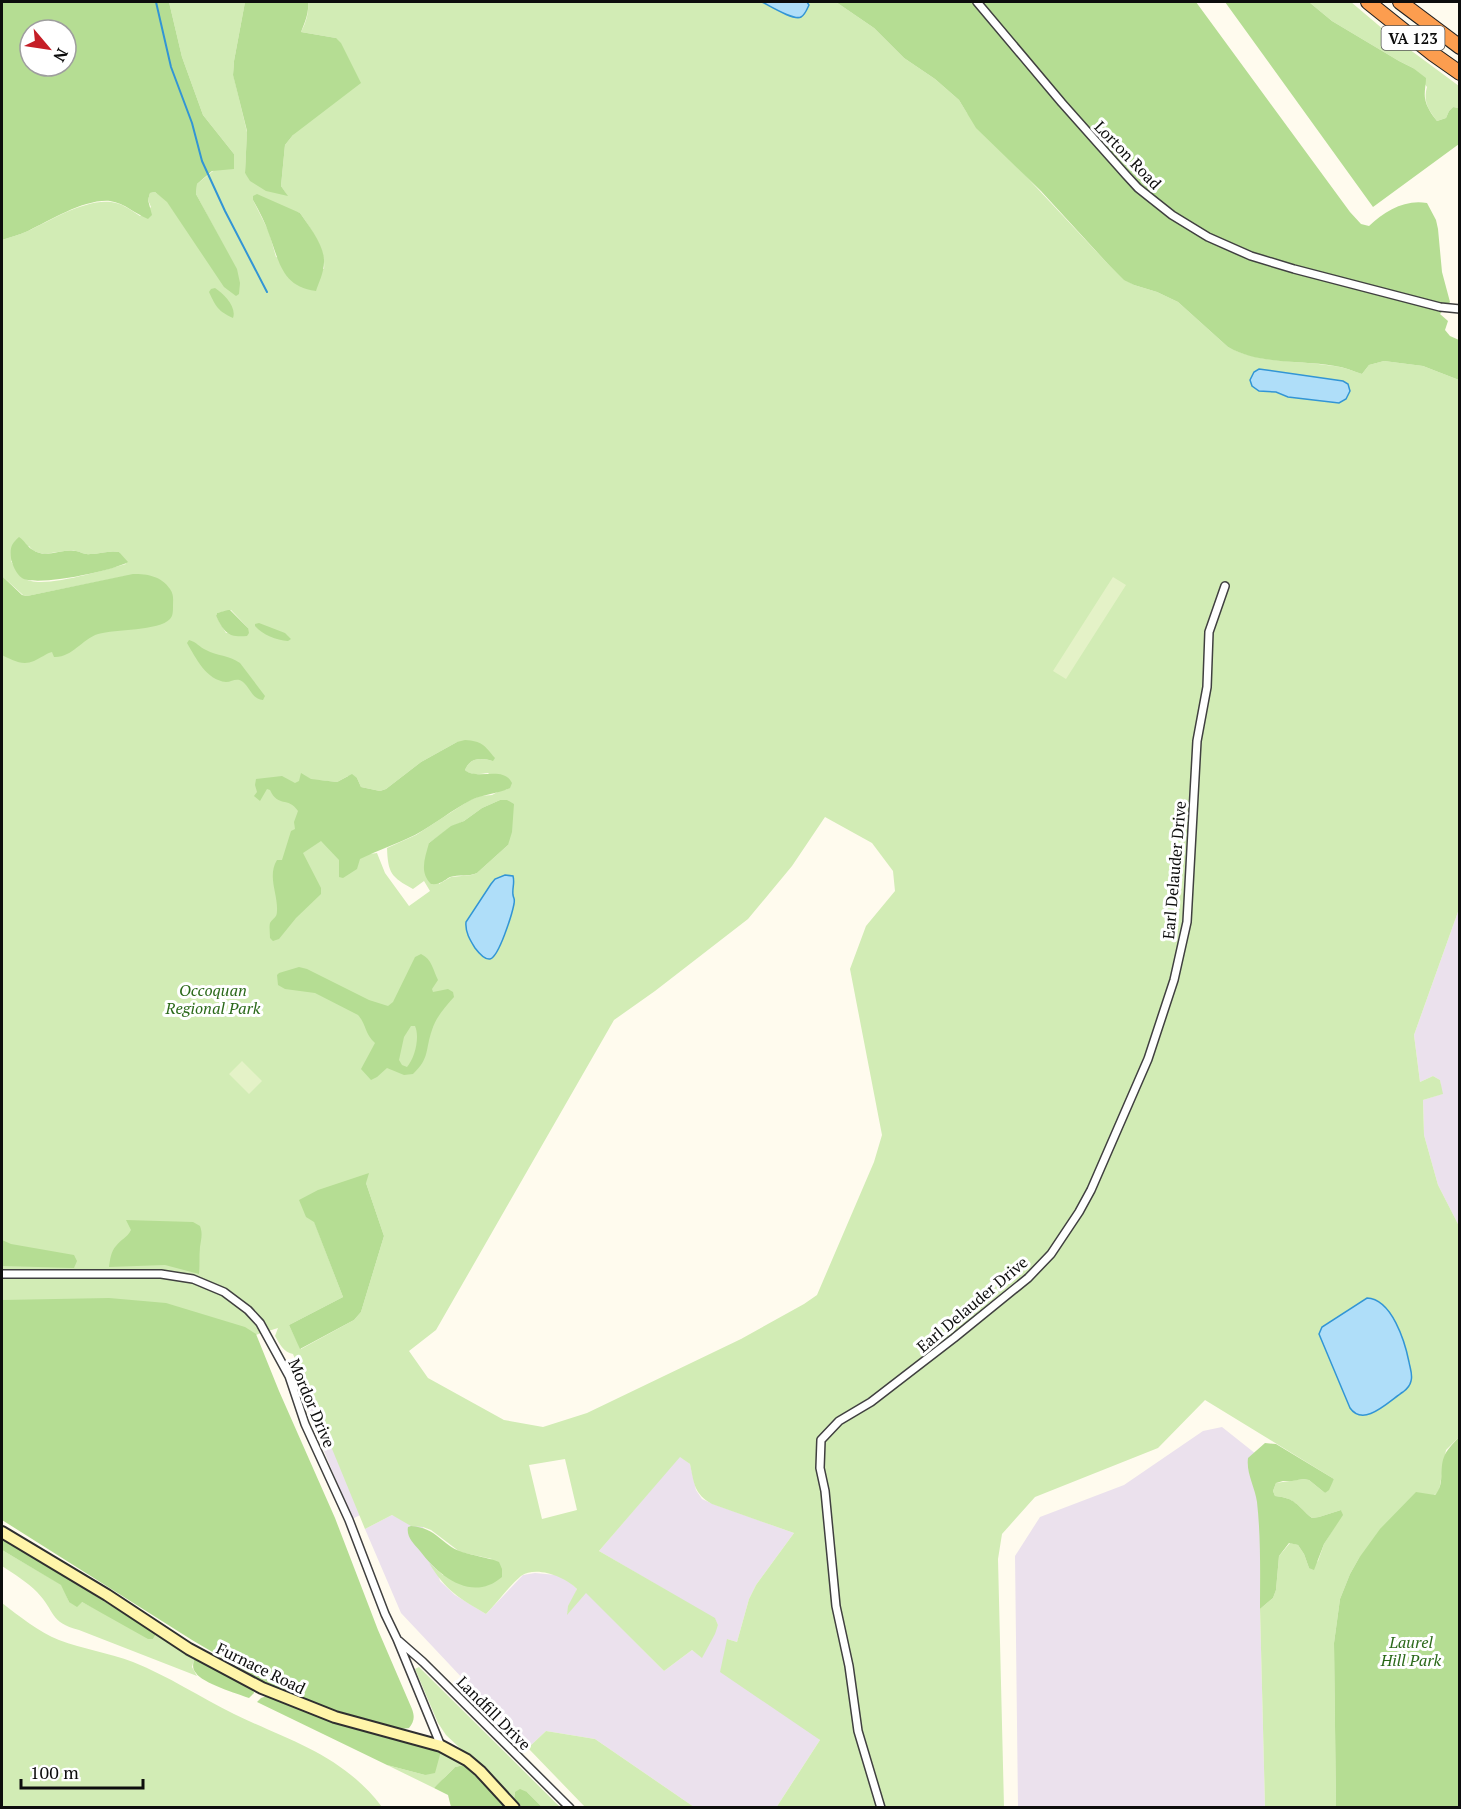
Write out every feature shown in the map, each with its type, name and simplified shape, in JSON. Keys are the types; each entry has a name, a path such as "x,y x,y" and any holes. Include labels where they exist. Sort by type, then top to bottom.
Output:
{"highway":[{"name":"VA 123","path":"1368,2 1460,73"},
{"name":"VA 123","path":"1400,2 1460,47"}],"main road":[{"name":"Furnace Road","path":"2,1532 189,1649 262,1688 335,1717 441,1746 467,1760 514,1808"}],"street":[{"name":"Lorton Road","path":"977,2 1126,175 1154,202 1180,221 1208,237 1262,260 1440,307 1460,309"},
{"name":"Earl Delauder Drive","path":"881,1808 858,1731 849,1666 836,1606 825,1491 820,1468 821,1440 839,1421 871,1402 1028,1278 1051,1254 1091,1190 1148,1059 1174,980 1182,944 1186,922 1197,741 1207,687 1209,632 1225,585"},
{"name":"Mordor Drive","path":"2,1274 177,1275 211,1285 236,1299 248,1310 260,1323 289,1376 305,1424 349,1520 385,1614 441,1746"},
{"name":"Landfill Drive","path":"397,1640 423,1662 570,1808"}],"shaded area":[{"path":"1459,909 1459,1226 1438,1185 1424,1135 1423,1100 1442,1094 1440,1080 1433,1076 1420,1082 1414,1035"},
{"path":"339,1378 391,1500 352,1519 305,1405 305,1385"},
{"path":"1222,1427 1261,1458 1260,1609 1265,1807 1018,1807 1015,1556 1040,1517 1124,1485 1203,1431"},
{"path":"680,1456 690,1464 696,1490 702,1499 794,1533 756,1585 749,1599 737,1642 727,1639 820,1740 776,1808 694,1807 595,1739 546,1731 528,1748 401,1613 365,1529 392,1515 423,1527 440,1581 455,1595 486,1614 523,1575 535,1573 556,1575 569,1581 577,1589 567,1614 586,1592 664,1671 692,1650 702,1657 718,1625 715,1619 599,1551"}],"green space":[{"path":"2,2 169,2 182,57 203,115 234,154 234,169 212,171 197,184 196,194 237,269 240,283 239,294 236,296 224,287 167,202 155,192 150,193 148,200 152,215 148,219 120,204 100,201 57,216 28,231 2,240"},
{"name":"Occoquan Regional Park","path":"169,2 245,2 233,74 247,132 245,173 287,195 281,186 285,145 293,135 336,38 301,32 307,17 308,2 836,2 874,28 904,58 935,79 959,100 967,113 1124,279 1178,302 1228,347 1266,359 1321,364 1362,374 1369,365 1384,361 1423,366 1459,380 1459,909 1414,1035 1420,1082 1433,1076 1440,1080 1443,1094 1423,1100 1424,1135 1438,1185 1459,1226 1459,1437 1446,1450 1439,1491 1359,1558 1340,1599 1334,1643 1336,1807 1265,1807 1260,1609 1273,1598 1276,1590 1279,1556 1290,1543 1298,1545 1309,1568 1318,1561 1324,1544 1342,1515 1341,1510 1312,1518 1296,1503 1275,1496 1273,1491 1276,1483 1309,1480 1325,1493 1334,1479 1205,1400 1158,1448 1035,1497 1002,1534 998,1559 1004,1807 776,1808 820,1740 720,1672 727,1639 737,1642 749,1599 756,1585 794,1533 706,1500 698,1492 690,1464 680,1457 599,1551 715,1618 718,1625 702,1658 692,1650 664,1671 586,1593 567,1615 568,1606 577,1589 566,1580 542,1572 527,1573 512,1585 486,1614 454,1593 441,1581 429,1563 443,1575 492,1559 460,1552 431,1530 411,1526 392,1515 365,1529 293,1354 284,1350 275,1336 278,1328 249,1337 2,1387 2,617 126,576 27,596 2,576 2,240 25,232 68,211 101,202 115,203 140,216 151,207 148,200 150,193 155,192 167,201 214,270 236,269 196,194 197,184 234,154 203,115 182,57","holes":["253,200 300,213 320,247 324,269 276,257 269,232","29,546 38,553 119,552 126,564 78,577 52,581 31,581 19,574 11,561","231,610 248,628 226,633 216,616 217,613","457,742 493,761 481,759 473,761 467,766 465,770 467,772 488,773 507,790 470,800 416,835 387,848 388,863 395,877 413,889 424,881 430,891 409,906 385,873 377,853 369,854 318,780 337,782 348,776 357,778 361,787 380,791 386,789 421,762","500,800 508,845 477,873 451,877 439,884 429,843 451,827 482,808","825,817 872,843 893,871 895,891 866,926 850,969 882,1135 874,1162 817,1295 741,1339 587,1413 543,1427 504,1420 428,1378 409,1351 436,1330 614,1020 748,919 792,866","366,1183 384,1236 361,1312 354,1320 301,1349 289,1325 343,1297 314,1221","565,1459 577,1510 542,1519 529,1465"]},
{"path":"245,2 308,2 301,32 336,38 341,43 361,83 293,135 285,145 281,186 288,196 266,191 250,181 245,173 247,131 233,75"},
{"path":"836,2 1196,2 1361,224 1369,226 1396,207 1411,203 1427,203 1436,220 1442,272 1450,302 1440,314 1448,321 1445,330 1450,336 1459,340 1459,380 1423,366 1384,361 1369,365 1362,374 1321,364 1253,357 1228,347 1178,302 1124,280 1041,191 976,128 959,100 935,79 904,58 874,28"},
{"path":"1225,2 1309,2 1332,21 1413,68 1426,78 1426,101 1437,121 1446,118 1453,107 1459,108 1459,144 1373,207"},
{"path":"1309,2 1351,2 1390,35 1459,86 1459,108 1453,107 1446,118 1437,121 1427,105 1427,87 1413,68 1332,21"},
{"path":"257,194 300,213 316,236 322,249 324,262 316,291 296,284 283,271 266,225 253,200 253,196"},
{"path":"215,288 226,297 231,305 233,318 216,305 209,292"},
{"path":"19,537 38,553 71,550 85,554 119,552 128,562 107,570 75,577 30,580 20,576 12,560 12,546"},
{"path":"133,574 154,577 163,581 173,597 173,613 170,619 147,628 106,632 92,636 60,657 54,657 52,652 25,663 2,655 2,576 22,595 27,596"},
{"path":"1113,577 1126,585 1066,679 1053,671"},
{"path":"230,610 248,628 247,636 231,635 222,626 216,616 217,613"},
{"path":"259,623 285,633 291,639 283,640 266,634 255,626"},
{"path":"189,640 210,652 232,658 240,663 265,696 263,700 254,696 241,681 226,682 207,673 187,643"},
{"path":"465,740 482,744 495,758 493,761 481,759 473,761 465,770 477,774 503,775 512,783 510,788 471,800 415,835 360,859 357,869 343,878 339,877 339,860 321,841 303,853 321,888 321,894 296,918 279,939 273,941 270,938 270,925 277,911 273,879 274,866 277,860 282,860 291,831 295,829 294,822 298,811 291,804 276,799 267,789 260,801 254,796 257,792 256,779 282,776 295,783 299,781 301,773 311,779 337,782 352,774 357,778 361,787 380,791 386,789 421,762"},
{"path":"500,800 507,800 514,804 512,832 508,845 477,873 453,876 431,884 424,870 429,843 451,826"},
{"path":"421,954 432,965 438,980 432,989 433,992 448,989 453,992 454,997 436,1021 425,1058 413,1074 404,1075 387,1068 371,1080 361,1069 375,1043 358,1015 315,993 285,989 278,985 277,975 279,973 299,967 369,1000 388,1006 393,1002 415,957","holes":["411,1026 415,1026 416,1047 407,1067 399,1060 404,1037"]},
{"path":"242,1061 262,1081 249,1094 229,1074"},
{"path":"369,1173 366,1183 384,1236 361,1312 354,1320 300,1349 289,1325 343,1297 314,1222 306,1217 299,1200 318,1190"},
{"path":"126,1220 193,1222 200,1226 202,1234 199,1274 165,1265 109,1267 114,1248 131,1230"},
{"path":"2,1240 11,1244 74,1255 77,1261 74,1268 2,1266"},
{"path":"109,1298 166,1303 245,1327 256,1334 335,1518 378,1630 414,1714 409,1728 401,1729 327,1708 262,1681 192,1640 2,1520 2,1300"},
{"name":"Laurel Hill Park","path":"1459,1437 1459,1807 1336,1807 1334,1643 1340,1599 1359,1558 1380,1529 1416,1492 1435,1495 1438,1491 1444,1457"},
{"path":"1265,1443 1276,1444 1334,1479 1325,1493 1309,1480 1276,1483 1273,1491 1275,1496 1292,1500 1312,1518 1341,1510 1343,1515 1324,1544 1314,1570 1309,1568 1298,1545 1289,1543 1279,1556 1276,1590 1273,1598 1260,1609 1258,1515 1256,1496 1249,1475 1248,1458"},
{"path":"408,1527 433,1533 462,1552 499,1562 502,1577 491,1584 468,1587 446,1577 413,1543 408,1531"},
{"path":"2,1537 156,1634 153,1639 148,1639 82,1602 77,1607 69,1602 61,1585 2,1550"},
{"path":"2,1550 62,1585 69,1602 82,1602 153,1639 156,1634 194,1659 192,1667 197,1676 62,1624 37,1592 2,1566"},
{"path":"2,1603 52,1637 146,1668 234,1714 314,1751 350,1774 382,1807 2,1807"},
{"path":"194,1659 253,1689 254,1693 249,1698 205,1681 194,1670"},
{"path":"419,1667 560,1807 542,1807 527,1792 515,1792 514,1799 446,1735 438,1723 415,1669"},
{"path":"267,1696 338,1723 441,1751 435,1773 425,1775 387,1765 257,1702"},
{"path":"546,1731 595,1739 694,1807 585,1807 528,1748"},
{"path":"441,1751 464,1765 455,1767 434,1788 387,1765 425,1775 437,1761"},
{"path":"464,1765 507,1807 451,1807 448,1795 434,1788 455,1767"},
{"path":"520,1789 527,1792 542,1807 522,1807 514,1799 515,1792"}],"water":[{"path":"762,2 807,2 809,5 804,15 798,18"},
{"path":"1259,369 1343,381 1348,384 1350,391 1346,399 1339,403 1259,391 1252,386 1250,380 1254,372"},
{"path":"505,875 513,876 514,904 501,943 494,956 488,959 479,954 471,942 466,922 495,879"},
{"path":"1367,1298 1376,1300 1384,1306 1396,1323 1401,1333 1412,1376 1410,1384 1404,1391 1376,1411 1362,1415 1350,1408 1319,1334 1322,1327"}],"waterway":[{"path":"156,2 171,67 192,123 202,161 267,292"}]}
